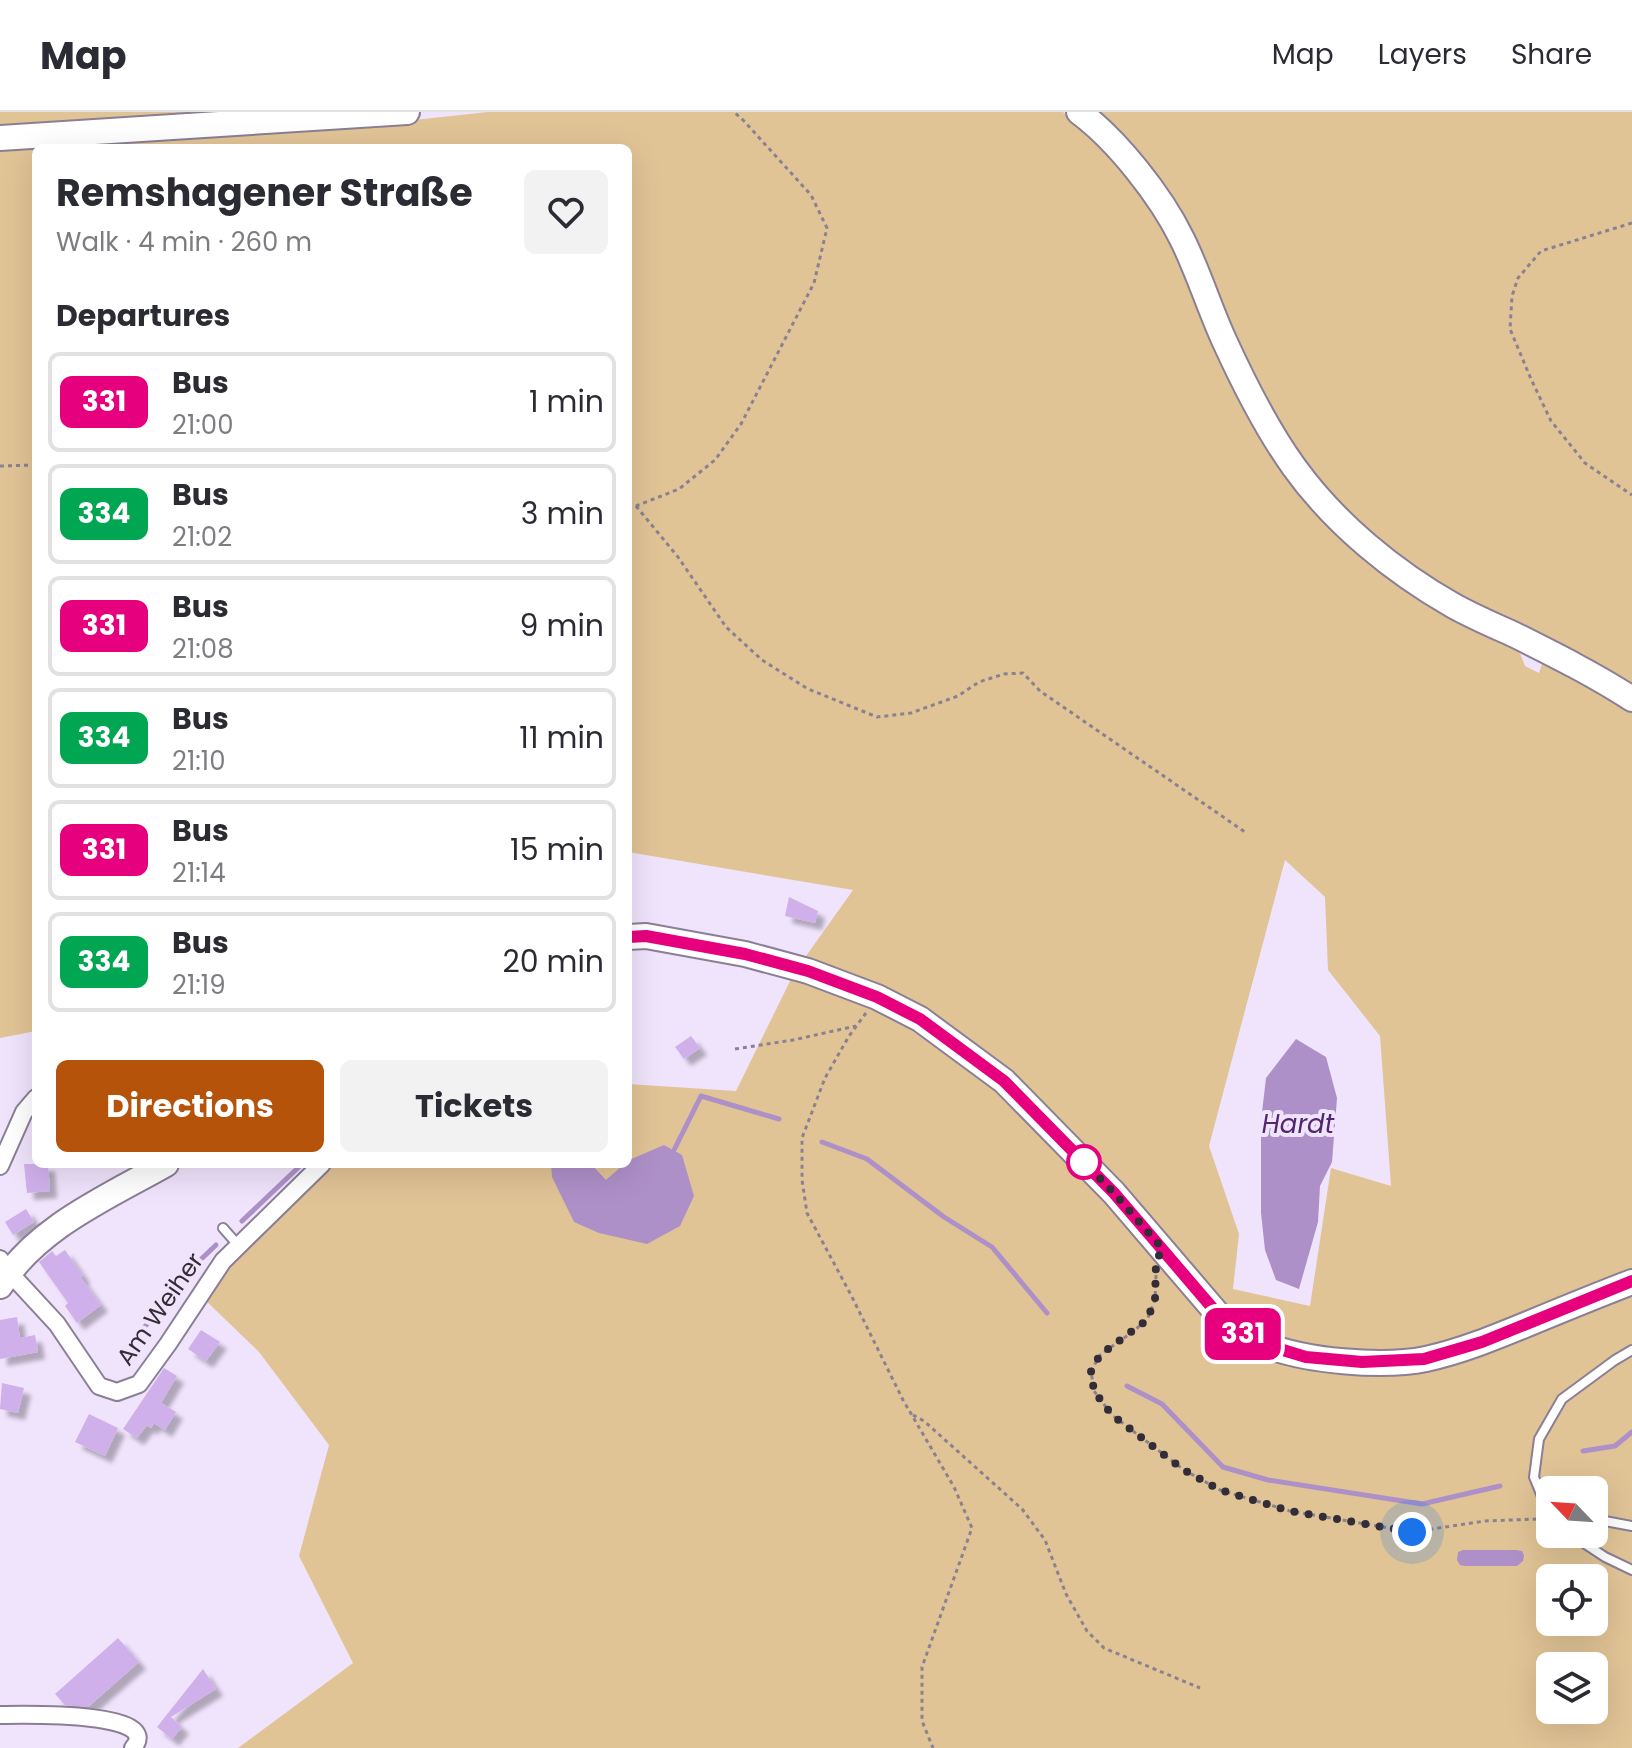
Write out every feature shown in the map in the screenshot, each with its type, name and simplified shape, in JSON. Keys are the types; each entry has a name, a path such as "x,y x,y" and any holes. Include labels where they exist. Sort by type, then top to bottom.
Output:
{"street":[{"path":"0,138 407,112"},
{"path":"1079,112 1126,157 1156,196 1182,238 1224,341 1269,431 1296,470 1328,507 1358,536 1427,589 1595,676 1632,699"},
{"path":"632,937 646,936 745,954 808,971 877,997 920,1019 1004,1081 1114,1193 1221,1318 1263,1344 1306,1357 1362,1362 1424,1359 1482,1342 1632,1282"},
{"path":"0,1166 24,1112 32,1103"},
{"path":"3,1272 75,1215 159,1168"},
{"name":"Am Weiher","path":"3,1272 57,1324 99,1386 117,1392 139,1384 223,1261 318,1168"},
{"path":"0,1715 86,1717 120,1723 136,1733 137,1744 133,1748"}],"lane":[{"path":"223,1228 239,1245"},
{"path":"1536,1482 1539,1439 1562,1399 1632,1350"},
{"path":"1608,1522 1632,1526"},
{"path":"1591,1548 1632,1570"}],"path":[{"path":"632,505 679,489 715,460 741,424 814,283 827,228 811,195 734,112"},
{"path":"1632,223 1541,251 1518,278 1512,296 1510,329 1551,421 1585,463 1632,495"},
{"path":"0,466 32,465"},
{"path":"636,506 678,557 726,627 762,660 808,689 877,717 911,713 958,696 979,682 1004,674 1023,673 1040,691 1245,832"},
{"path":"877,997 825,1078 802,1138 802,1180 807,1213 909,1413 954,1487 972,1528 922,1667 922,1721 933,1748"},
{"path":"735,1049 856,1026"},
{"path":"1162,1248 1156,1263 1155,1300 1147,1320 1100,1355 1091,1371 1094,1391 1112,1415 1184,1470 1220,1490 1290,1511 1412,1532 1485,1521 1536,1519"},
{"path":"909,1413 924,1421 1022,1509 1045,1540 1066,1594 1087,1631 1104,1648 1200,1688"}],"shaded area":[{"path":"0,112 244,112 0,128"},
{"path":"488,112 1063,112 1116,160 1169,237 1298,487 1514,646 1525,666 1539,673 1542,664 1548,662 1632,712 1632,1748 238,1748 353,1663 299,1556 329,1445 259,1352 203,1298 225,1265 324,1168 632,1168 632,1084 736,1091 794,973 853,890 632,853 632,144 60,144 405,121","holes":["1285,860 1325,897 1328,970 1380,1036 1391,1186 1331,1168 1310,1306 1233,1289 1239,1234 1209,1146"]},
{"path":"1097,112 1632,112 1632,689 1458,596 1406,563 1320,485 1290,442 1237,345 1190,228 1167,187"},
{"path":"32,146 32,1032 0,1038 0,148"}],"water":[{"name":"Hardt","path":"1296,1039 1326,1057 1337,1098 1332,1162 1320,1186 1318,1222 1299,1289 1276,1280 1265,1250 1261,1213 1261,1121 1266,1078"},
{"path":"664,1145 682,1155 694,1196 680,1226 647,1244 599,1233 574,1222 552,1177 551,1168 595,1168 606,1180 620,1168 632,1168 632,1159"},
{"path":"197,1261 200,1268 189,1285 174,1294 170,1289 174,1278 186,1263"},
{"path":"1516,1550 1524,1555 1517,1566 1464,1566 1457,1560 1458,1552"}],"building":[{"path":"789,897 818,911 815,923 785,916"},
{"path":"691,1036 700,1048 684,1059 675,1047"},
{"path":"24,1164 32,1164 32,1168 48,1168 50,1191 27,1193"},
{"path":"26,1209 34,1222 13,1235 5,1222"},
{"path":"65,1250 101,1305 77,1323 65,1306 68,1303 39,1262 52,1251 56,1256"},
{"path":"17,1317 20,1338 35,1335 38,1352 0,1359 0,1320"},
{"path":"201,1330 220,1342 206,1361 188,1349"},
{"path":"164,1368 177,1376 161,1403 176,1412 165,1430 154,1423 151,1428 147,1425 137,1438 123,1429"},
{"path":"2,1383 24,1388 18,1413 0,1409"},
{"path":"89,1414 118,1428 105,1456 75,1442"},
{"path":"118,1638 139,1662 88,1707 65,1705 55,1694"},
{"path":"203,1669 216,1689 171,1717 182,1727 172,1739 157,1727"}],"waterway":[{"path":"671,1156 701,1096 779,1119"},
{"path":"822,1142 867,1159 944,1217 992,1247 1047,1313"},
{"path":"242,1221 298,1168"},
{"path":"194,1266 216,1245"},
{"path":"123,1354 175,1289"},
{"path":"1127,1386 1162,1404 1223,1467 1268,1480 1422,1504 1500,1486"},
{"path":"1583,1451 1615,1446 1632,1432"}],"bus line":[{"name":"331","path":"632,937 686,942 808,971 877,997 920,1019 1004,1081 1114,1193 1221,1318 1242,1333 1282,1351 1306,1357 1362,1362 1424,1359 1482,1342 1632,1281"}],"route":[{"path":"1084,1162 1077,1155 1162,1248 1156,1263 1155,1300 1147,1320 1100,1355 1091,1371 1094,1391 1112,1415 1184,1470 1220,1490 1290,1511 1412,1532"}]}
